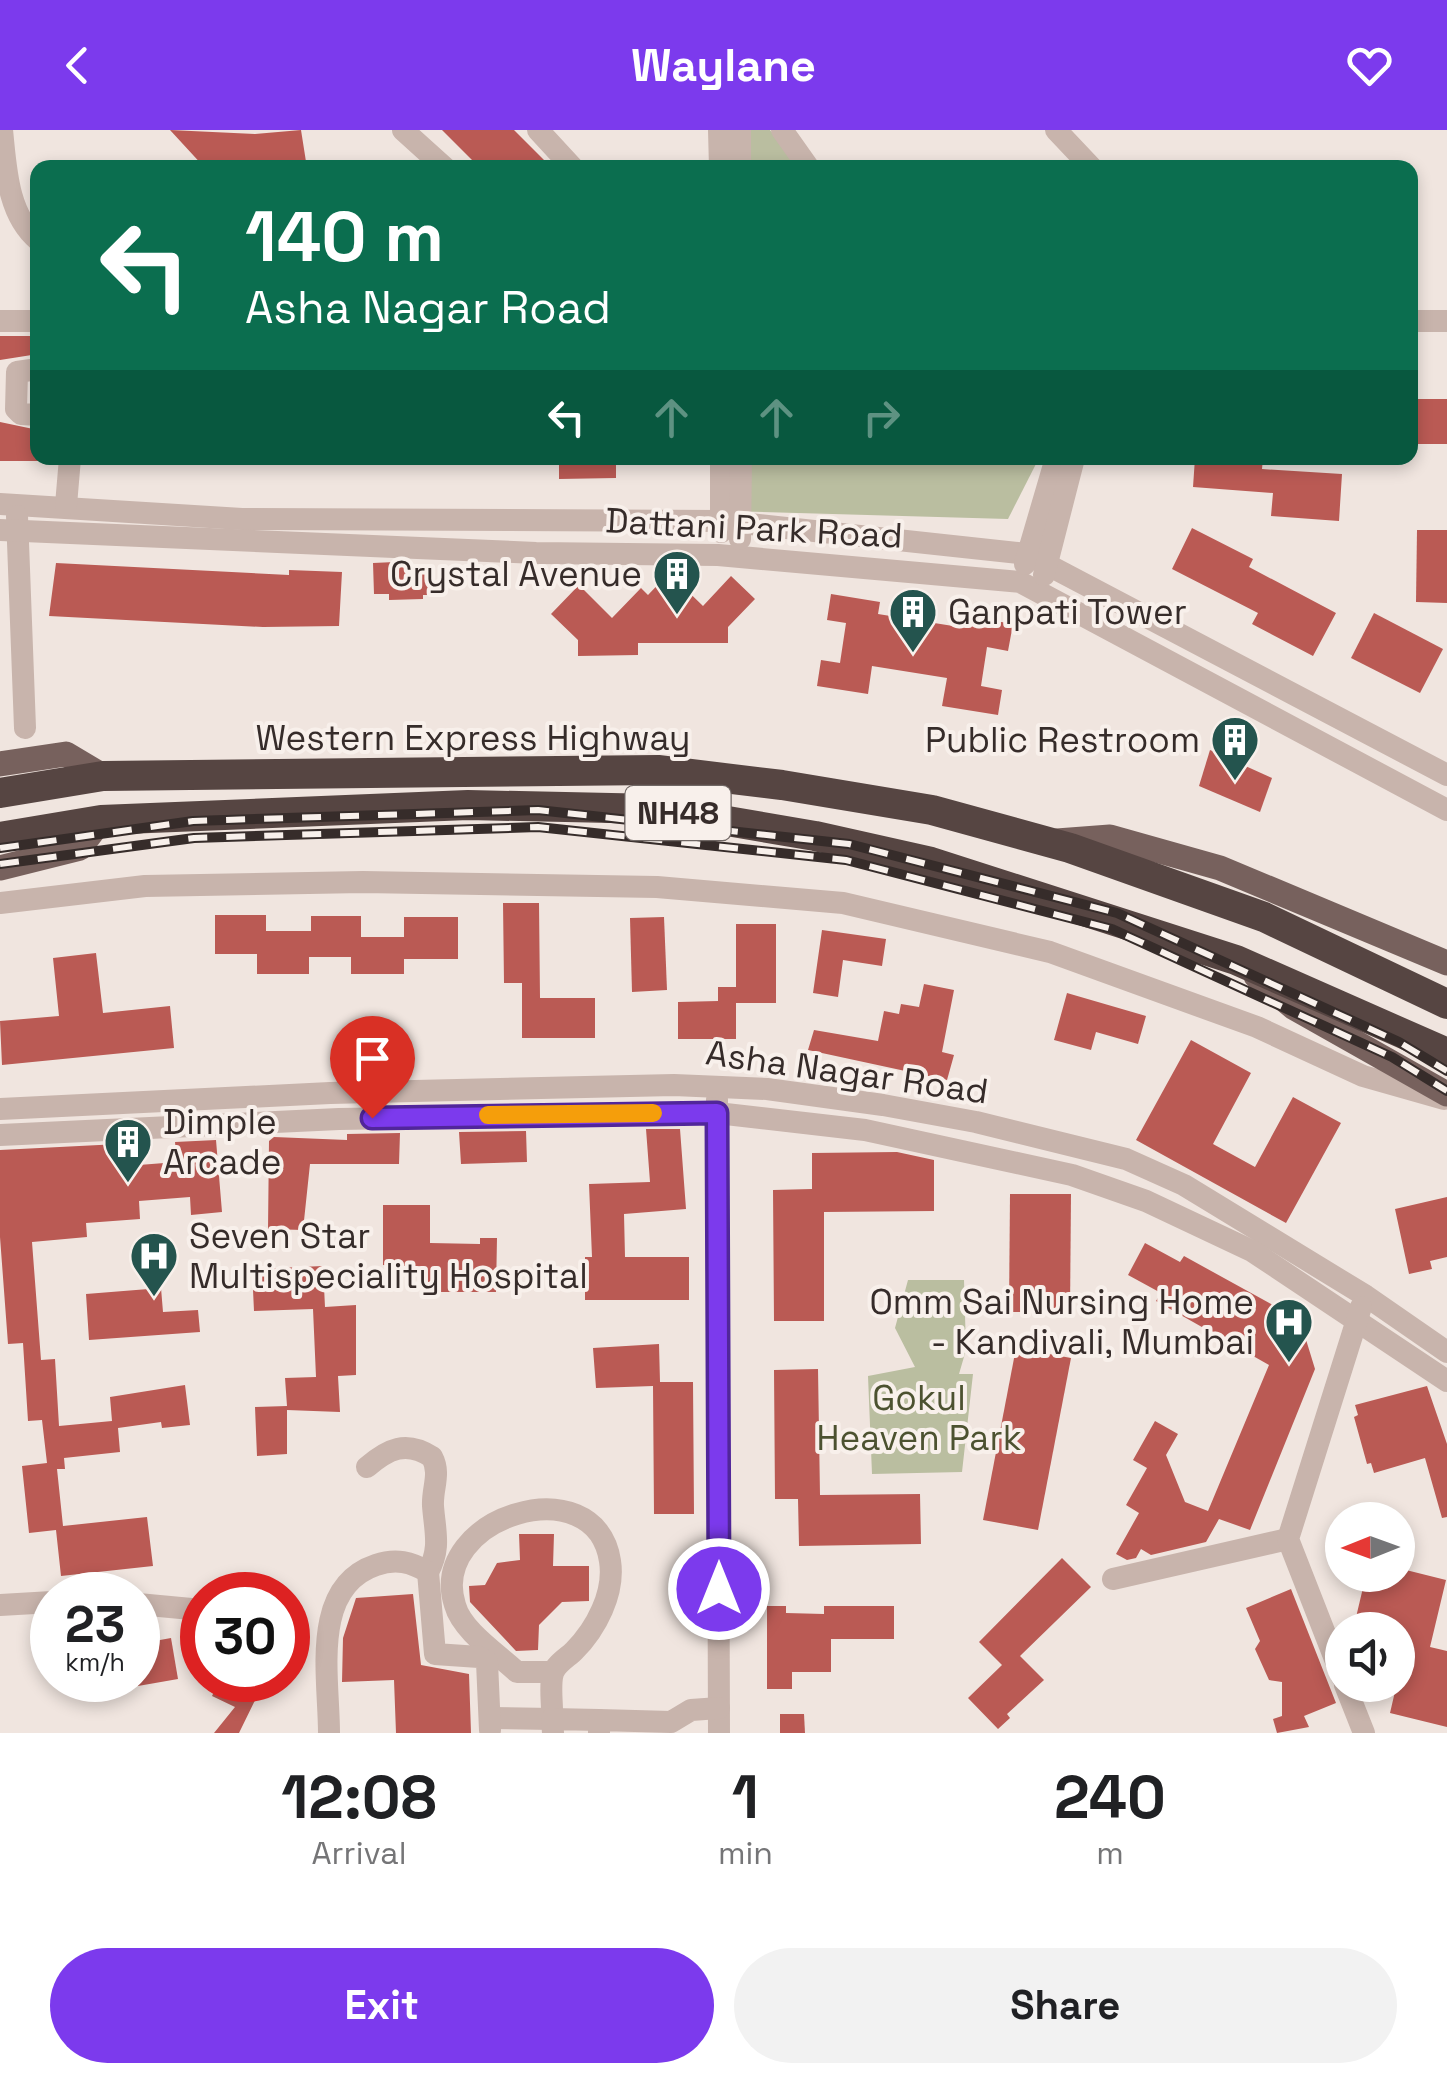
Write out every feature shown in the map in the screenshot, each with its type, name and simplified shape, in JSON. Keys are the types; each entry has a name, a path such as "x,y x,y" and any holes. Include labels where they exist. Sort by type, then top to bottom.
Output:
{"highway":[{"name":"Western Express Highway","path":"0,793 103,776 658,770 932,810 1047,842 1264,917 1447,1004"},
{"name":"Western Express Highway","path":"0,837 101,820 468,805 656,809 815,836 931,862 1236,960 1436,1047"}],"main road":[{"path":"0,764 66,754 103,776"},
{"path":"0,868 80,848 101,820"},
{"path":"1047,842 1110,837 1220,868 1447,963"},
{"path":"1236,960 1294,1007 1447,1097"}],"street":[{"path":"2,130 7,184 30,230"},
{"path":"403,130 437,160"},
{"path":"538,130 566,160"},
{"path":"719,130 720,160"},
{"path":"740,130 740,160"},
{"path":"782,130 803,160"},
{"path":"1056,130 1084,160"},
{"path":"0,321 30,320"},
{"path":"1418,321 1447,320"},
{"path":"30,370 18,372 16,408 30,414"},
{"path":"66,506 69,465"},
{"path":"722,465 731,522"},
{"path":"729,556 740,465"},
{"path":"1030,588 1055,465"},
{"path":"1037,557 1071,465"},
{"path":"8,504 25,728"},
{"name":"Dattani Park Road","path":"8,504 66,506 241,530 383,544 536,553 729,556 1030,588 1447,810"},
{"path":"383,544 384,517"},
{"name":"Dattani Park Road","path":"9,530 241,530 384,517 731,522 1037,557 1447,775"},
{"path":"536,522 536,553"},
{"path":"1146,651 1158,621"},
{"path":"1237,699 1252,671"},
{"path":"0,903 145,886 363,882 657,887 843,903 1050,952 1256,1028 1363,1076 1447,1097"},
{"path":"718,1087 719,1733"},
{"name":"Asha Nagar Road","path":"0,1108 330,1093 718,1087 902,1108 1126,1159 1184,1185 1366,1296 1447,1352"},
{"name":"Asha Nagar Road","path":"0,1135 338,1118 717,1113 865,1130 1109,1186 1252,1251 1447,1381"},
{"path":"1325,1634 1288,1539 1355,1319 1366,1296"},
{"path":"367,1467 386,1450 404,1447 432,1457 437,1467 433,1504 437,1555 428,1572 435,1654 484,1658 490,1725 678,1727 691,1710 719,1708"},
{"path":"553,1726 554,1672 576,1649 604,1606 611,1562 606,1542 588,1519 573,1512 526,1511 484,1527 471,1543 453,1578 454,1606 472,1630 517,1672 554,1672"},
{"path":"1113,1579 1288,1539"},
{"path":"329,1733 328,1634 331,1607 342,1588 358,1571 387,1561 412,1562 428,1572"},
{"path":"0,1605 30,1603"},
{"path":"1352,1702 1364,1733"}],"green space":[{"path":"723,130 770,130 795,160 723,160"},
{"path":"726,465 1035,465 1008,519 728,511"},
{"name":"Gokul Heaven Park","path":"908,1280 964,1280 966,1350 959,1374 973,1374 962,1472 872,1474 868,1376 915,1367 895,1328"}],"building":[{"path":"170,130 255,134 301,130 306,160 198,160"},
{"path":"442,130 514,130 544,160 472,160"},
{"path":"0,336 30,336 30,355 0,360"},
{"path":"1418,399 1447,399 1447,444 1418,444"},
{"path":"0,422 30,428 30,461 0,461"},
{"path":"559,465 616,465 616,478 559,479"},
{"path":"1195,465 1262,465 1262,469 1342,474 1339,521 1271,516 1273,493 1193,487"},
{"path":"1192,528 1253,559 1249,567 1336,613 1313,656 1252,624 1258,613 1172,569"},
{"path":"1417,530 1447,530 1447,603 1416,602"},
{"path":"395,562 395,566 431,566 431,595 423,595 423,599 389,600 389,594 374,594 373,563"},
{"path":"56,563 289,575 289,570 342,572 339,626 263,627 49,616"},
{"name":"Crystal Avenue","path":"669,573 703,606 731,576 755,599 728,627 728,643 638,643 638,655 578,656 578,640 551,614 579,585 612,618 641,588 648,595"},
{"name":"Ganpati Tower","path":"831,594 880,602 878,614 953,626 955,614 1013,624 1008,651 987,647 981,686 1002,690 998,715 942,706 947,678 872,666 868,694 817,686 821,660 840,663 846,623 827,620"},
{"path":"1374,613 1443,649 1420,693 1351,658"},
{"name":"Public Restroom","path":"1210,750 1272,778 1260,812 1199,786"},
{"path":"503,903 539,903 540,998 595,998 595,1038 522,1038 522,983 504,983"},
{"path":"215,915 266,915 266,931 311,931 311,916 361,916 361,937 404,937 404,917 458,917 458,959 404,959 404,974 351,974 351,957 309,957 309,974 257,974 257,954 215,954"},
{"path":"664,917 667,990 632,992 630,918"},
{"path":"736,924 776,924 776,1003 736,1003"},
{"path":"822,930 886,939 882,966 843,960 838,997 813,993"},
{"path":"96,953 103,1013 170,1006 174,1048 2,1065 0,1021 59,1016 53,958"},
{"path":"924,984 954,990 942,1052 954,1055 947,1080 808,1050 814,1030 878,1041 884,1011 899,1014 901,1004 919,1007"},
{"path":"718,987 736,987 736,1039 678,1039 678,1002 718,1001"},
{"path":"1067,993 1146,1016 1138,1044 1096,1032 1091,1050 1054,1040"},
{"path":"1191,1040 1251,1073 1213,1144 1255,1167 1293,1097 1341,1123 1286,1223 1136,1140"},
{"path":"646,1129 680,1129 686,1209 624,1214 625,1257 689,1257 689,1300 585,1300 585,1257 592,1257 589,1184 650,1182"},
{"path":"526,1131 527,1162 461,1164 459,1132"},
{"path":"400,1133 399,1164 310,1164 303,1230 268,1229 269,1141 274,1137 347,1140 347,1134"},
{"path":"216,1140 222,1212 191,1215 190,1197 139,1201 140,1219 86,1223 87,1237 32,1242 41,1360 55,1359 59,1426 112,1421 110,1397 185,1385 190,1425 162,1428 161,1422 118,1428 120,1452 64,1458 65,1469 57,1469 63,1526 147,1517 153,1566 61,1572 56,1530 29,1533 22,1466 47,1463 42,1420 28,1421 23,1343 8,1344 0,1237 0,1150 119,1144 120,1152 137,1151 139,1165 177,1162 175,1142"},
{"path":"897,1152 934,1160 934,1211 824,1212 824,1321 774,1321 773,1190 812,1189 812,1153"},
{"path":"1010,1194 1071,1194 1070,1312 1009,1312"},
{"path":"1447,1197 1447,1257 1430,1261 1432,1269 1409,1274 1395,1209"},
{"path":"383,1205 430,1205 430,1243 480,1244 480,1238 497,1238 496,1292 439,1292 439,1286 424,1285 424,1270 383,1265"},
{"path":"1145,1243 1180,1262 1184,1256 1300,1320 1315,1369 1250,1530 1219,1519 1206,1542 1151,1555 1141,1549 1136,1558 1127,1560 1116,1554 1139,1513 1126,1505 1147,1468 1133,1460 1155,1421 1178,1434 1166,1455 1185,1502 1208,1511 1269,1365 1156,1301 1161,1293 1128,1275"},
{"path":"323,1266 325,1307 356,1305 356,1375 338,1376 340,1412 287,1410 287,1454 257,1456 255,1407 287,1406 285,1378 316,1377 313,1309 254,1311 252,1269"},
{"path":"161,1288 163,1312 198,1310 200,1332 89,1340 86,1294"},
{"path":"659,1344 660,1382 693,1382 694,1514 654,1514 653,1386 596,1388 593,1348"},
{"path":"1016,1348 1071,1358 1038,1530 983,1520"},
{"path":"818,1369 820,1495 920,1494 921,1544 799,1546 798,1499 775,1499 774,1370"},
{"path":"1427,1386 1447,1444 1447,1517 1442,1518 1425,1458 1374,1473 1371,1463 1367,1464 1354,1417 1358,1415 1355,1405"},
{"path":"519,1534 554,1534 553,1566 589,1566 589,1601 562,1602 539,1625 538,1650 516,1651 470,1602 469,1586 485,1585 497,1563 520,1560"},
{"path":"1062,1558 1091,1587 1020,1656 1044,1680 1007,1714 1010,1718 998,1729 968,1698 1002,1665 979,1642"},
{"path":"1415,1572 1446,1580 1430,1647 1447,1651 1447,1727 1390,1713 1393,1702 1415,1702 1415,1612 1357,1612 1362,1592 1415,1592"},
{"path":"1291,1589 1325,1675 1325,1702 1336,1703 1304,1716 1309,1727 1277,1733 1273,1719 1282,1716 1282,1682 1269,1680 1255,1649 1260,1641 1246,1608"},
{"path":"413,1594 421,1665 469,1674 471,1733 396,1733 394,1680 342,1682 343,1638 356,1598"},
{"path":"767,1606 786,1606 786,1613 824,1614 824,1606 894,1606 894,1639 831,1639 831,1672 792,1672 792,1689 767,1689"},
{"path":"171,1638 178,1679 160,1682 160,1640"},
{"path":"225,1702 254,1702 239,1733 214,1733 235,1707"},
{"path":"780,1714 804,1714 805,1733 780,1733"}],"railway":[{"path":"0,848 193,821 538,810 849,844 1117,913 1399,1042 1447,1071"},
{"path":"0,864 194,838 538,827 846,860 1112,929 1392,1057 1447,1091"}],"slow traffic":[{"path":"488,1115 653,1113"}],"place":[{"name":"Crystal Avenue","path":"677,616"},
{"name":"Ganpati Tower","path":"913,654"},
{"name":"Public Restroom","path":"1235,782"},
{"name":"Dimple Arcade","path":"128,1184"},
{"name":"Seven Star Multispeciality Hospital","path":"154,1298"},
{"name":"Omm Sai Nursing Home - Kandivali, Mumbai","path":"1289,1364"}],"route":[{"path":"372,1118 717,1113 719,1589"}]}
